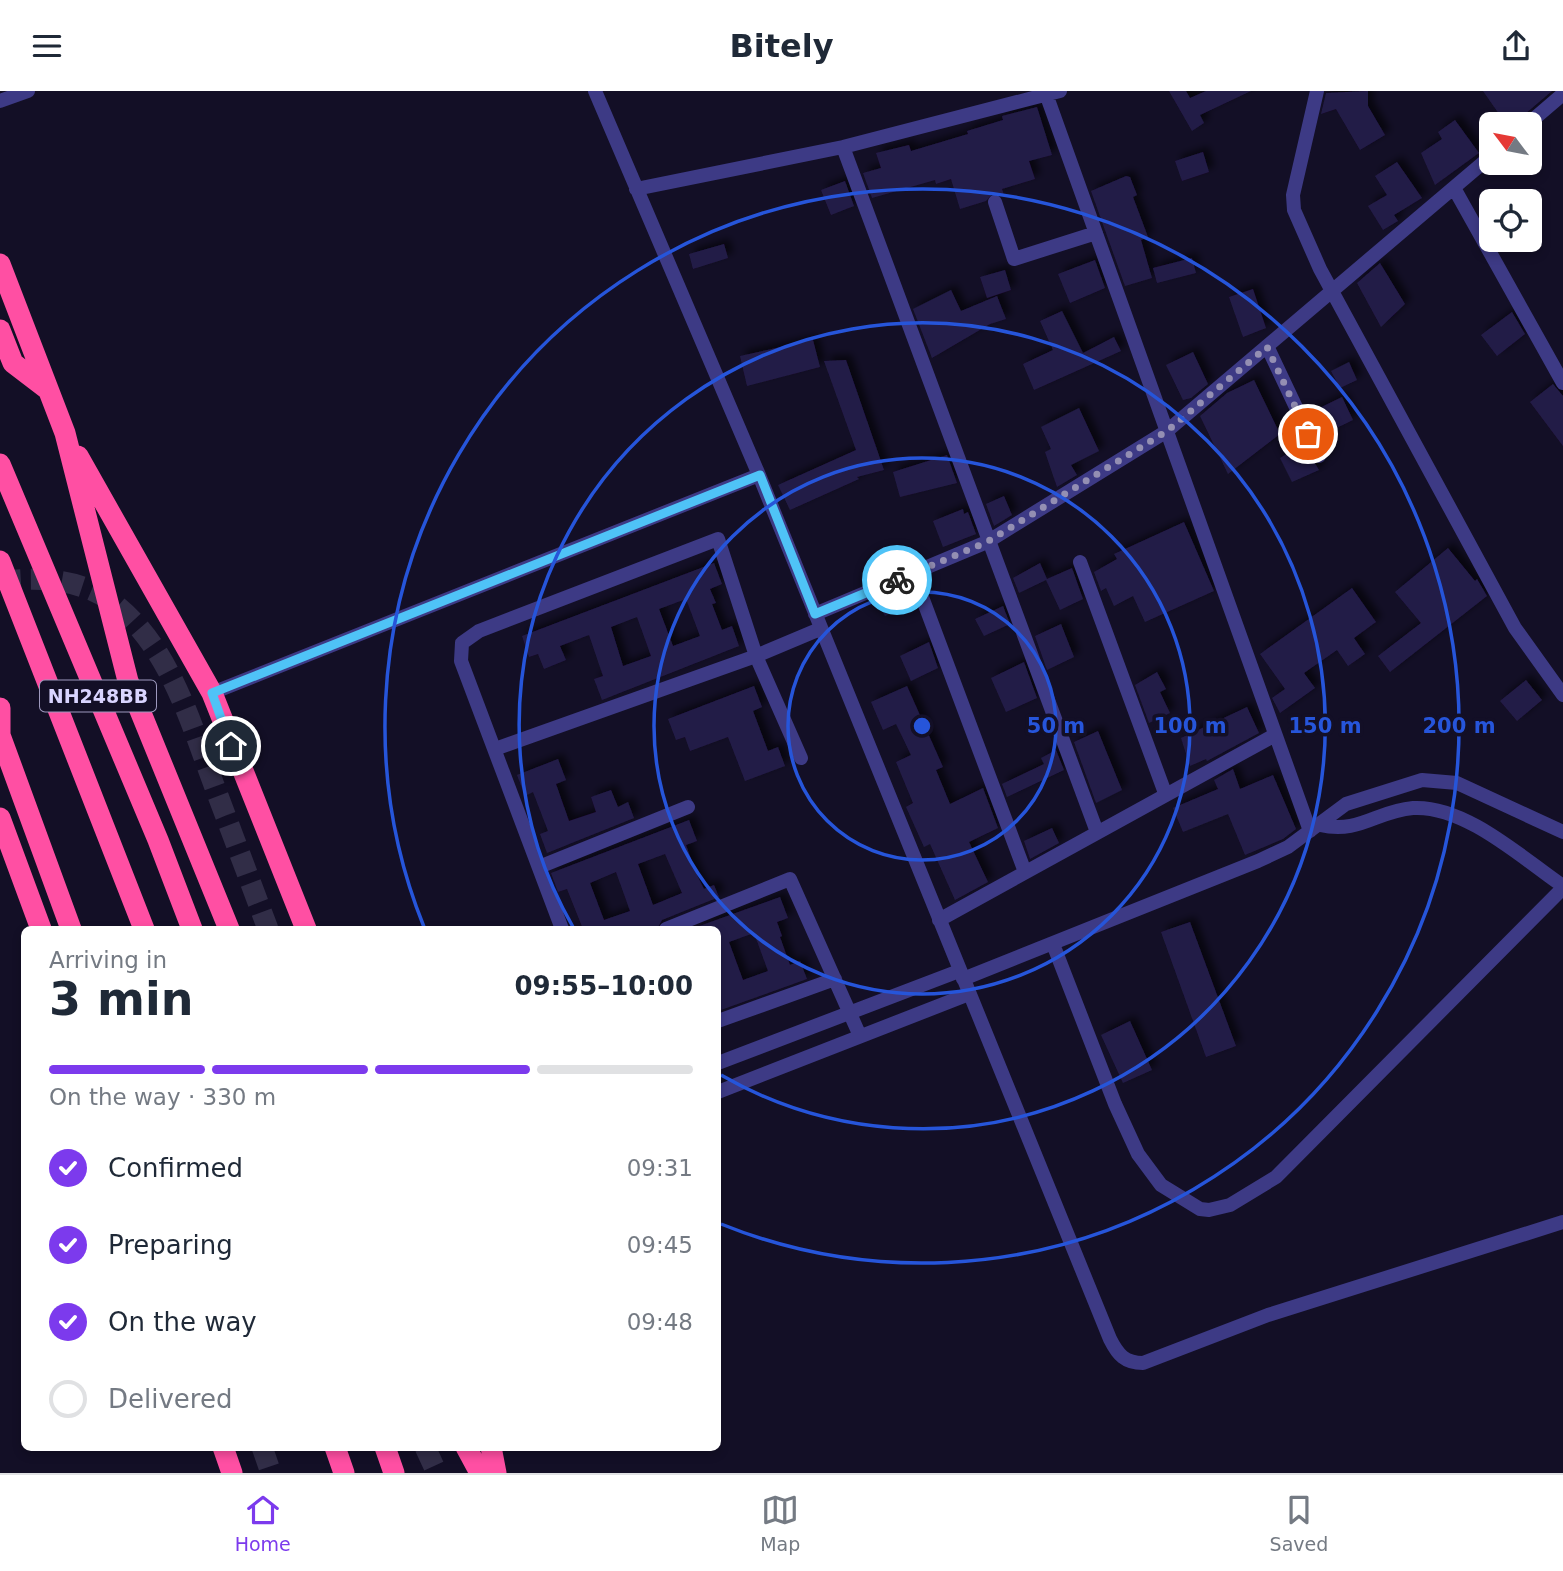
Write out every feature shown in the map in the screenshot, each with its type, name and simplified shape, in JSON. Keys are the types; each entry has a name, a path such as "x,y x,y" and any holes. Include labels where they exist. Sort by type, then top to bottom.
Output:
{"highway":[{"path":"0,264 65,433 128,681 228,926"},
{"path":"0,330 13,363 48,390"},
{"path":"65,433 212,693 305,926"},
{"name":"NH248BB","path":"0,464 158,840 191,926"},
{"name":"NH248BB","path":"0,561 143,926"},
{"path":"0,708 0,737 70,926"},
{"path":"0,818 40,926"},
{"path":"224,1451 232,1473"},
{"path":"336,1451 344,1473"},
{"path":"386,1451 394,1473"},
{"path":"468,1451 480,1473"},
{"path":"492,1451 496,1473"}],"street":[{"path":"0,101 28,91"},
{"path":"595,91 760,475 820,629 1110,1339 1122,1358 1132,1363 1143,1363 1268,1315 1563,1222"},
{"path":"1317,91 1293,195 1294,210 1320,269 1334,290 1516,628 1563,695"},
{"path":"636,189 843,147 1051,92 1096,233 1275,735 1315,828"},
{"path":"1542,112 1563,94"},
{"path":"843,147 987,542 1097,832"},
{"path":"815,614 987,542 1167,431 1479,166"},
{"path":"1454,188 1563,383"},
{"path":"995,202 1014,259 1096,233"},
{"path":"1267,347 1319,456"},
{"path":"212,693 760,475"},
{"path":"561,926 461,661 462,643 479,631 718,539 756,656 801,758"},
{"path":"1080,562 1165,793"},
{"path":"913,573 1025,872"},
{"path":"495,749 756,656 820,629"},
{"path":"939,921 1165,793 1275,735"},
{"path":"721,1062 1052,943 1258,861 1315,828 1346,804 1395,787 1435,779 1478,792 1563,832"},
{"path":"539,867 688,807"},
{"path":"1052,943 1115,1104 1138,1154 1161,1185 1200,1209 1209,1210 1230,1205 1276,1177 1563,887 1465,819 1443,811 1414,808 1382,816 1350,829 1315,828"},
{"path":"673,926 790,879 860,1036"},
{"path":"721,1020 835,979"},
{"path":"721,1091 969,994"}],"building":[{"path":"1169,91 1186,91 1190,98 1206,91 1251,91 1200,115 1204,123 1192,131"},
{"path":"1368,91 1368,106 1385,135 1360,150 1336,109 1321,114 1326,93"},
{"path":"1483,91 1552,91 1527,112 1498,112"},
{"path":"1037,107 1052,155 1029,161 1035,179 1002,189 1004,195 993,193 986,201 960,209 951,179 936,184 935,180 872,198 863,173 881,168 876,153 909,145 911,151 968,134 967,131 1003,120 1002,116"},
{"path":"1455,120 1479,153 1435,185 1421,153 1442,139 1438,132"},
{"path":"1203,152 1209,172 1182,181 1175,161"},
{"path":"1397,162 1422,198 1394,215 1398,221 1383,230 1368,206 1387,195 1375,176"},
{"path":"1126,176 1130,177 1137,195 1133,197 1148,237 1141,240 1152,278 1125,286 1091,191"},
{"path":"845,181 854,206 831,215 821,190"},
{"path":"724,244 728,258 693,269 689,254"},
{"path":"1192,258 1196,273 1157,283 1153,268"},
{"path":"1095,260 1105,288 1070,303 1058,274"},
{"path":"1380,263 1405,304 1381,327 1357,283"},
{"path":"1005,270 1011,290 987,298 980,277"},
{"path":"1253,289 1266,328 1243,337 1229,297"},
{"path":"951,290 961,311 997,296 1006,319 990,324 932,358 913,309"},
{"path":"1062,311 1083,353 1114,337 1121,351 1034,390 1023,364 1053,350 1040,321"},
{"path":"1512,312 1525,334 1497,356 1481,335"},
{"path":"813,340 820,367 747,386 740,356"},
{"path":"1193,352 1208,384 1191,398 1183,400 1166,365"},
{"path":"846,360 884,470 857,477 859,479 790,510 778,485 856,450 824,361"},
{"path":"1349,362 1357,380 1340,388 1331,371"},
{"path":"1254,380 1280,434 1228,474 1200,416 1227,393"},
{"path":"1553,384 1563,396 1563,446 1530,402"},
{"path":"1342,397 1353,420 1320,436 1309,413"},
{"path":"1079,408 1099,451 1071,465 1077,475 1057,487 1045,452 1051,449 1041,427"},
{"path":"1303,444 1319,470 1292,482 1280,458"},
{"path":"947,455 957,483 900,497 893,472"},
{"path":"1004,496 1012,515 994,526 986,504"},
{"path":"963,509 964,514 968,512 976,534 943,547 933,521"},
{"path":"1184,522 1214,591 1145,622 1133,596 1114,606 1106,588 1101,591 1094,572 1117,559 1114,554"},
{"path":"1448,548 1475,581 1477,579 1487,596 1390,672 1378,656 1421,623 1395,592"},
{"path":"714,563 722,584 710,589 716,603 712,604 722,630 732,626 739,646 602,700 594,679 603,676 589,635 560,646 566,660 544,669 538,654 529,657 522,636","holes":["686,599 700,636 673,646 659,609","637,617 651,656 623,666 611,627"]},
{"path":"1040,563 1047,579 1072,568 1083,599 1060,610 1046,580 1019,593 1013,578"},
{"path":"907,586 914,602 885,616 876,599"},
{"path":"1352,588 1376,622 1354,638 1365,654 1348,666 1337,650 1304,673 1315,688 1280,713 1272,698 1285,689 1260,654"},
{"path":"1003,606 1010,624 984,636 975,619"},
{"path":"1061,624 1074,657 1047,670 1035,636"},
{"path":"929,642 938,668 911,681 900,656"},
{"path":"1024,662 1037,698 1006,712 991,678"},
{"path":"1157,672 1166,689 1160,692 1170,713 1149,723 1135,685"},
{"path":"1526,680 1542,700 1517,721 1500,701"},
{"path":"754,686 762,707 753,711 768,751 778,747 785,766 745,781 728,737 690,751 685,737 676,740 668,719"},
{"path":"907,686 943,767 936,770 950,804 983,788 998,828 969,842 988,882 955,900 930,844 924,847 906,807 913,803 896,762 911,755 896,724 883,730 871,702"},
{"path":"1247,707 1259,733 1207,761 1206,759 1190,766 1181,738"},
{"path":"1098,731 1122,790 1096,803 1074,742"},
{"path":"1056,750 1064,770 1007,797 1002,784 1044,764 1041,758"},
{"path":"558,759 566,780 556,784 569,821 596,812 591,797 611,790 618,807 628,802 634,818 547,853 540,834 548,831 533,792 525,796 517,775"},
{"path":"1233,769 1240,789 1273,775 1296,829 1283,839 1245,855 1228,814 1183,832 1173,808 1218,789 1214,780"},
{"path":"689,820 697,841 686,845 696,873 704,889 714,885 719,897 662,920 659,926 582,926 567,889 558,892 551,873","holes":["665,854 682,893 653,905 638,864","616,872 630,911 604,920 590,883"]},
{"path":"1052,828 1059,843 1030,859 1024,841"},
{"path":"780,897 788,918 777,922 782,936 780,937 790,965 800,961 807,979 721,1010 721,926 699,926","holes":["754,933 768,971 743,980 729,942"]},
{"path":"1190,922 1236,1046 1206,1057 1161,932"},
{"path":"1130,1021 1152,1070 1123,1083 1101,1035"}],"tunnel":[{"path":"0,582 28,579 58,581 87,588 112,602 149,640 186,710 267,926"},
{"path":"263,1451 271,1473"},
{"path":"427,1451 437,1473"}],"way so far":[{"path":"897,580 987,542 1167,431 1267,347 1308,434"}],"route":[{"path":"231,746 212,693 760,475 815,614 897,580"}]}
